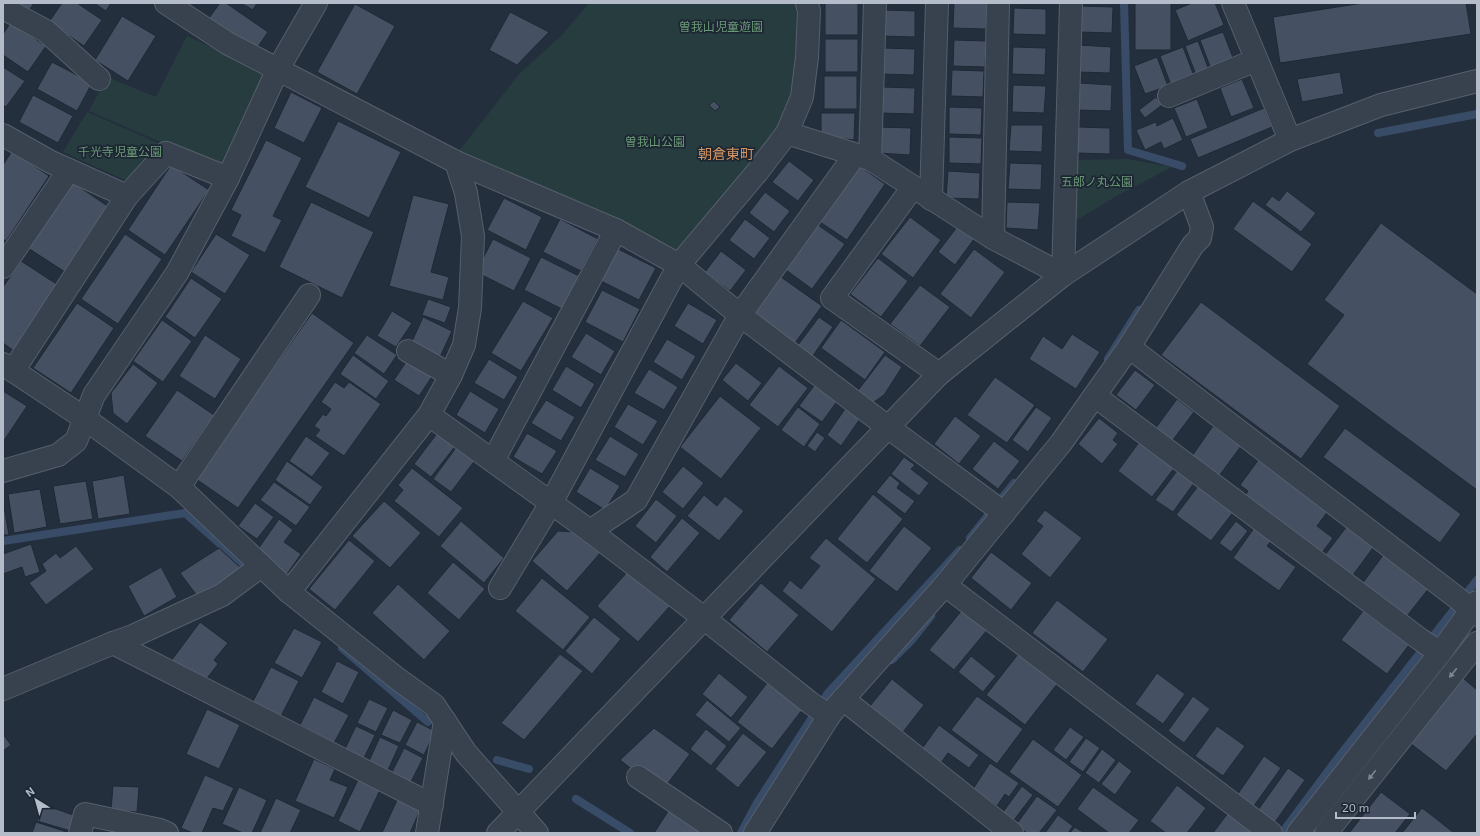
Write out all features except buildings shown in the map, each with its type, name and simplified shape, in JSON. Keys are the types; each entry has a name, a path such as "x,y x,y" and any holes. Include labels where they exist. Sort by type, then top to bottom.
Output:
{"street":[{"path":"166,3 227,43 456,162 616,230 679,266 740,315 996,507"},
{"path":"3,471 58,455 76,441 94,395 177,273 228,178 278,69 316,3"},
{"path":"500,588 551,503 679,266 758,171 787,133 802,97 807,57 809,11 807,3"},
{"path":"590,532 636,500 740,315 862,157 875,3"},
{"path":"931,199 937,3"},
{"path":"993,238 998,3"},
{"path":"1063,275 1071,3"},
{"path":"1233,3 1290,140"},
{"path":"3,8 46,31 99,79"},
{"path":"1169,96 1256,60"},
{"path":"498,833 889,428 939,374 1063,275 1189,192 1290,140 1381,105 1477,81"},
{"path":"787,133 862,157 913,187 993,238 1063,275"},
{"path":"3,135 51,162 127,196"},
{"path":"228,178 166,153 127,196 8,367 84,418 179,487 289,592 398,680 434,705 466,753 537,833"},
{"path":"289,592 429,416 452,375 464,345 469,315 473,236 466,193 456,162"},
{"path":"3,267 69,170"},
{"path":"913,187 832,298 939,374"},
{"path":"755,833 829,716 855,683 945,585 996,507 1052,455 1129,347 1193,245 1200,238 1202,227 1189,192"},
{"path":"493,461 616,230"},
{"path":"179,487 309,295"},
{"path":"1129,347 1469,606 1431,647 1298,833"},
{"path":"408,350 452,375"},
{"path":"1095,396 1431,647"},
{"path":"429,416 551,503 705,618 809,702 829,716"},
{"path":"3,689 133,636 222,595 261,566"},
{"path":"945,585 1269,832"},
{"path":"113,643 432,805"},
{"path":"1326,833 1477,643"},
{"path":"843,698 1012,833"},
{"path":"427,833 445,721"},
{"path":"638,776 721,833"},
{"path":"80,833 85,814 160,830 167,833"}],"green space":[{"name":"曽我山公園","path":"589,3 801,3 802,97 679,265 452,160 520,73 561,36"},
{"path":"187,36 268,74 225,170 89,111 107,77 156,97"},
{"name":"千光寺児童公園","path":"87,112 160,144 127,181 63,152"},
{"name":"五郎ノ丸公園","path":"1127,159 1172,167 1115,197 1075,221 1076,160"}],"waterway":[{"path":"1124,3 1128,150 1182,166"},
{"path":"1378,133 1477,114"},
{"path":"1108,359 1139,310"},
{"path":"970,538 1014,483"},
{"path":"3,541 185,513 252,572"},
{"path":"741,833 757,803 828,693 960,550"},
{"path":"1282,833 1334,763 1477,580"},
{"path":"892,660 911,641 931,616"},
{"path":"342,648 428,722"},
{"path":"497,760 529,769"},
{"path":"576,799 630,833"}],"district":[{"name":"朝倉東町","path":"726,154"}],"park label":[{"name":"曽我山児童遊園","path":"721,27"}]}
